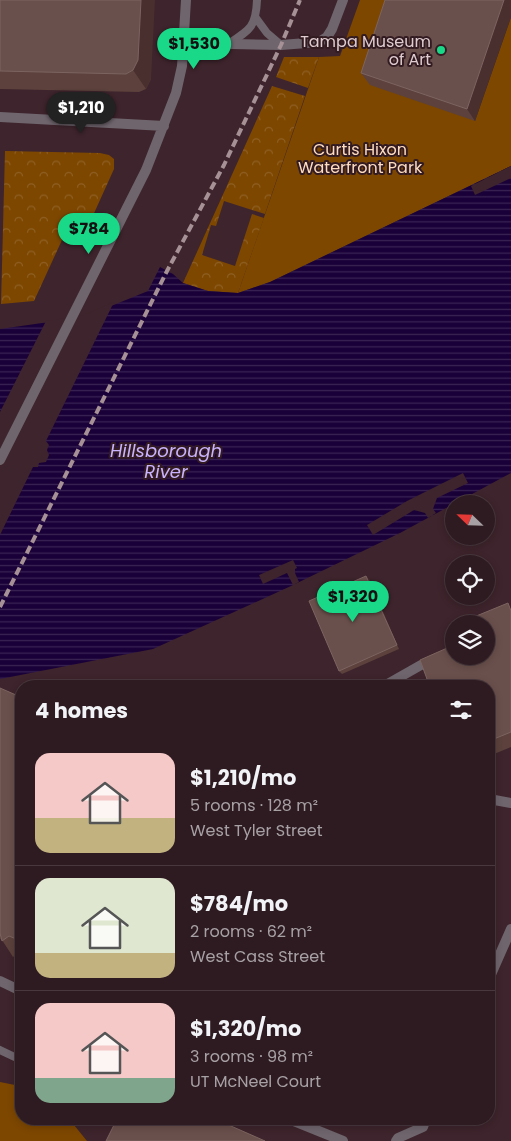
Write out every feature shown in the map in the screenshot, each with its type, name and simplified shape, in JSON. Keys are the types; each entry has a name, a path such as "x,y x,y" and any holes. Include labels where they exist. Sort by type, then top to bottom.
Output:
{"street":[{"path":"0,460 146,170 164,126 176,93 182,66 186,0"},
{"path":"184,43 281,45 319,42 327,37 332,29 343,0"},
{"path":"0,117 164,126"},
{"path":"395,680 421,665"},
{"path":"495,800 511,803"},
{"path":"495,965 511,929"},
{"path":"0,981 15,988"},
{"path":"304,1125 343,1141"},
{"path":"396,1141 398,1138 424,1125"}],"lane":[{"path":"228,44 245,33 256,18 257,0"},
{"path":"256,18 267,33 281,45"},
{"path":"0,1050 15,1057"}],"green space":[{"name":"Curtis Hixon Waterfront Park","path":"360,0 398,0 475,121 511,17 511,166 270,282 238,293 319,57 340,56"},
{"path":"284,57 319,57 308,88 276,77"},
{"path":"272,86 305,96 265,214 224,201 216,226 211,225 202,255 235,266 252,214 264,218 238,293 208,291 183,283"},
{"path":"5,151 100,153 109,155 114,159 114,169 86,231 73,216 34,301 1,304"},
{"path":"0,1082 15,1085 15,1125 74,1125 87,1141 0,1141"}],"water":[{"name":"Hillsborough River","path":"511,166 511,473 470,495 445,495 445,509 400,533 291,586 153,649 0,679 0,329 84,317 148,291 160,267 173,274 183,283 208,291 238,293 270,282"}],"pier":[{"path":"511,166 511,178 475,195 471,186"},
{"path":"114,302 46,441 49,445 47,450 49,455 46,462 39,463 38,467 33,467 0,535 0,412 46,321 84,315"},
{"path":"463,473 468,483 437,498 433,509 436,513 428,518 425,513 414,510 373,535 367,525 407,501"},
{"path":"293,560 297,568 295,573 299,582 293,585 287,573 263,584 259,575"}],"building":[{"path":"0,0 141,0 138,60 133,70 126,74 0,71"},
{"name":"Tampa Museum of Art","path":"385,0 504,0 467,109 361,73"},
{"path":"366,576 397,645 339,671 309,601"},
{"path":"508,603 511,611 511,732 495,739 495,680 424,680 427,679 420,660 445,649 445,665 495,665 495,615 479,615"},
{"path":"0,688 15,695 15,938 9,936 2,941 0,933"},
{"path":"114,1125 229,1125 265,1141 106,1141"}],"railway":[{"path":"0,607 167,271 224,165 281,45 300,0"}],"place":[{"name":"Tampa Museum of Art","path":"441,50"}]}
